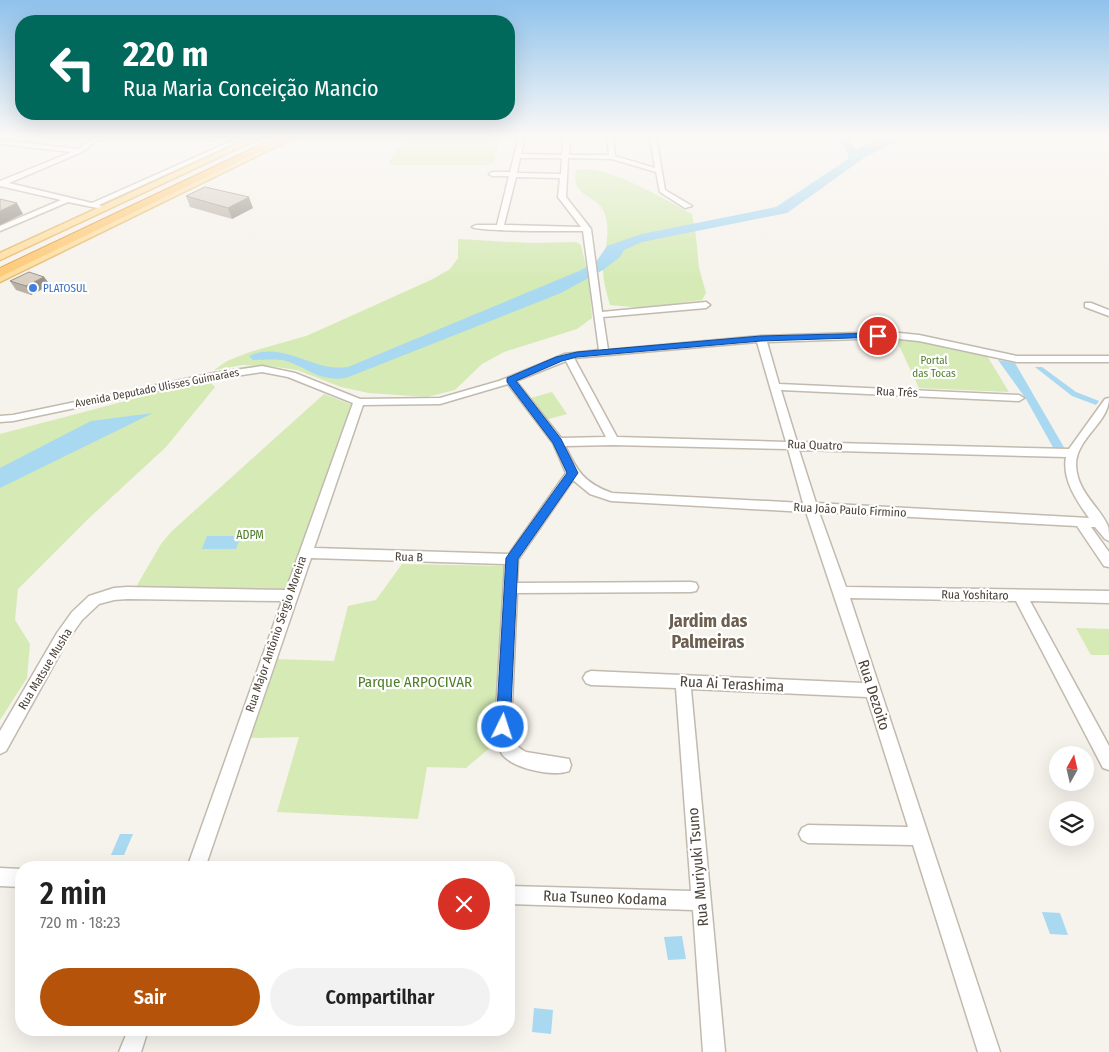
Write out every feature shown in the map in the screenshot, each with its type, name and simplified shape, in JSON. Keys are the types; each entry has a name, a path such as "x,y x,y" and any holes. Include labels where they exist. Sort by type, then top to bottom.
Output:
{"highway":[{"path":"0,263 171,185"},
{"path":"3,276 179,185"}],"main road":[{"path":"0,257 153,185"},
{"path":"3,276 88,239 193,185"},
{"path":"3,276 27,272"}],"street":[{"path":"10,185 104,208"},
{"path":"93,205 137,185"},
{"path":"500,228 510,185"},
{"path":"564,185 563,200 587,229 590,262 600,316 604,352"},
{"path":"662,185 663,193 688,206"},
{"path":"0,229 68,199"},
{"path":"476,227 587,229"},
{"path":"600,316 706,305"},
{"path":"1088,306 1109,313"},
{"name":"Avenida Deputado Ulisses Guimarães","path":"0,419 214,376 262,370 291,374 359,402 440,401 510,380 568,356 761,339 890,335 919,338 1017,359 1109,359"},
{"name":"Rua Dezoito","path":"761,339 794,445 811,508 841,592 989,1052"},
{"path":"568,356 613,440"},
{"path":"510,380 558,442 572,473 512,558 503,727 504,744 508,751 526,761 563,765"},
{"name":"Rua Três","path":"775,387 1019,398"},
{"path":"1109,401 1073,453 1070,468 1075,482 1109,536"},
{"name":"Rua Major Antônio Sérgio Moreira","path":"198,861 359,402"},
{"name":"Rua Quatro","path":"558,442 613,440 1073,453"},
{"name":"Rua João Paulo Firmino","path":"572,473 601,495 621,499 1100,524"},
{"path":"1081,522 1109,562"},
{"name":"Rua B","path":"305,553 512,558"},
{"path":"511,588 691,587"},
{"name":"Rua Yoshitaro","path":"841,592 1109,597"},
{"name":"Rua Matsue Musha","path":"0,746 62,637 77,616 94,600 114,594 127,593 290,596"},
{"path":"1020,596 1109,762"},
{"name":"Rua Ai Terashima","path":"591,678 873,690"},
{"name":"Rua Muriyuki Tsuno","path":"682,681 714,1052"},
{"path":"808,834 920,836"},
{"path":"0,877 15,878"},
{"name":"Rua Tsuneo Kodama","path":"515,895 701,902"},
{"path":"130,1052 136,1036"}],"green space":[{"path":"577,185 636,185 692,214 699,268 706,293 702,300 643,308 610,305 603,274 607,234 606,219 600,206 580,190"},
{"path":"458,239 530,243 576,242 581,245 589,279 592,318 577,329 504,352 482,364 455,390 427,397 369,393 341,387 297,370 270,366 243,365 214,370 227,361 250,352 306,336 433,279 450,269 458,258"},
{"name":"Portal das Tocas","path":"896,339 936,344 987,356 1009,392 919,388"},
{"path":"211,383 215,387 166,447 88,519 18,589 15,620 30,644 27,678 0,720 0,434 179,387"},
{"path":"552,392 567,414 545,420 531,398"},
{"name":"ADPM","path":"324,394 355,406 289,589 136,587 161,544 172,531"},
{"name":"Parque ARPOCIVAR","path":"402,564 507,566 498,741 466,768 427,767 418,819 277,812 299,737 249,738 276,659 334,661 348,606 376,600"},
{"path":"1076,628 1109,629 1109,655 1091,655"}],"water":[{"path":"809,185 826,185 787,213 642,242 624,250 620,257 603,270 561,293 346,378 327,378 282,360 253,360 249,356 262,352 274,352 323,366 335,368 348,367 579,271 596,262 607,246 642,234 776,207"},
{"path":"998,360 1015,363 1065,449 1054,449 1026,399"},
{"path":"1035,367 1042,367 1076,392 1099,401 1096,405 1072,396"},
{"path":"153,413 0,488 0,468 91,421"},
{"path":"207,536 241,536 236,549 202,549"},
{"path":"120,834 133,834 124,855 111,855"},
{"path":"1042,912 1060,913 1068,935 1050,934"},
{"path":"682,936 686,959 668,960 664,937"},
{"path":"534,1008 553,1010 551,1034 532,1032"}],"building":[{"path":"205,187 249,197 228,208 186,196"},
{"path":"0,199 17,203 0,211"},
{"path":"29,272 44,277 26,286 10,281"}],"place":[{"name":"PLATOSUL","path":"33,288"}],"district":[{"name":"Jardim das Palmeiras","path":"708,631"}],"route":[{"path":"503,727 512,558 572,473 558,442 510,380 568,356 761,339 878,336"}]}
